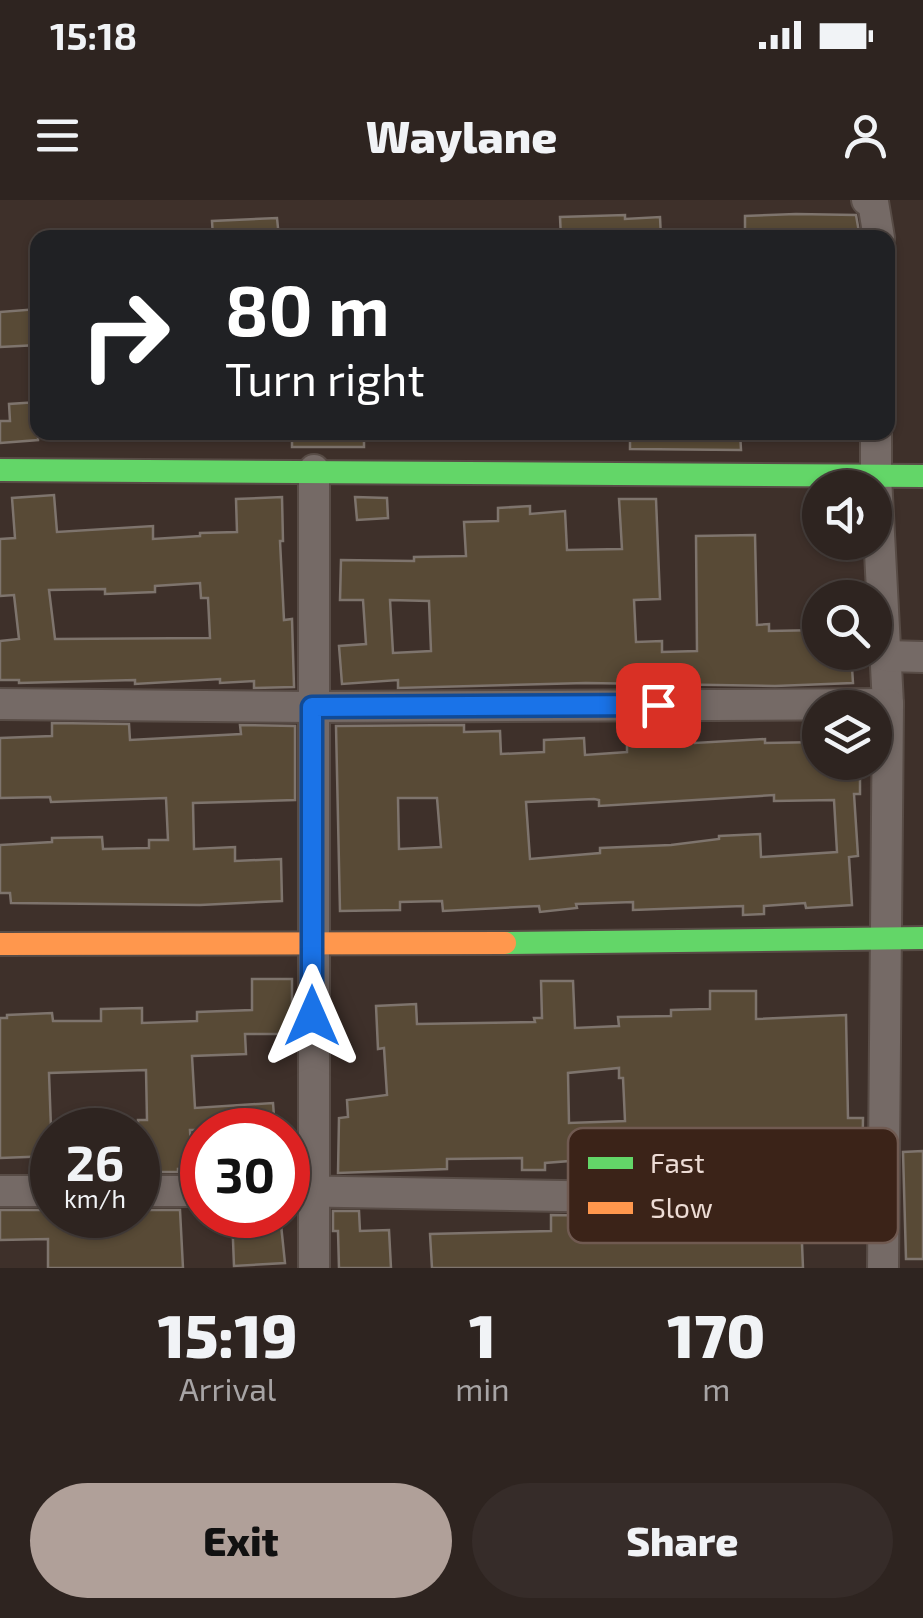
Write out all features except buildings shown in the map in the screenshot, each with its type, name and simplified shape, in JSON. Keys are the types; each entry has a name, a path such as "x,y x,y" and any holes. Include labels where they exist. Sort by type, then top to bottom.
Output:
{"street":[{"path":"867,200 872,202 877,230"},
{"path":"876,440 876,470"},
{"path":"0,470 802,476"},
{"path":"304,1108 312,946 314,470"},
{"path":"892,477 923,476"},
{"path":"892,656 923,657"},
{"path":"0,704 802,704"},
{"path":"883,1128 887,780"},
{"path":"0,944 312,946 923,938"},
{"path":"0,1191 30,1191"},
{"path":"310,1191 568,1196"},
{"path":"309,1238 314,1268"}],"traffic: fast":[{"path":"0,470 923,476"},
{"path":"505,943 923,938"}],"traffic: slow":[{"path":"0,944 505,943"}],"route":[{"path":"312,1016 312,707 658,705"}]}
